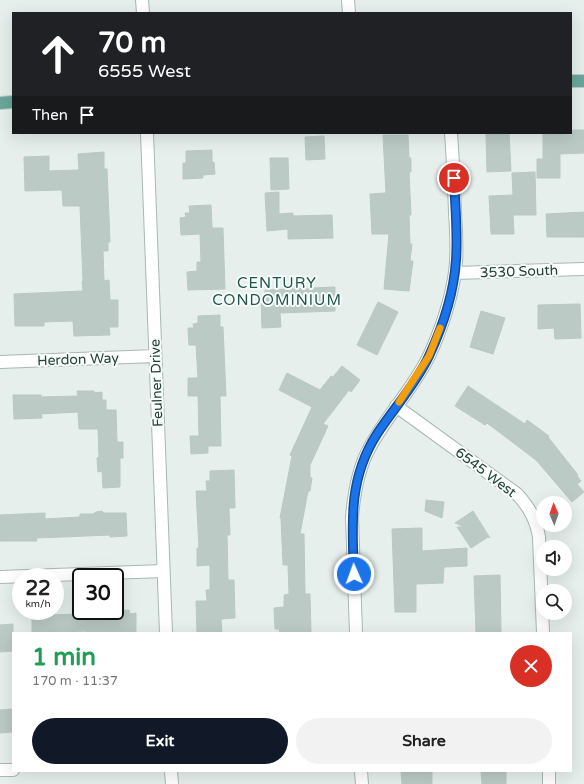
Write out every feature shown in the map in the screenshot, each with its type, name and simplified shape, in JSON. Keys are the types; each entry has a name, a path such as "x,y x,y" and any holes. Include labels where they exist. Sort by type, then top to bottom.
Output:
{"main road":[{"path":"572,81 584,81"},
{"path":"0,103 12,102"}],"street":[{"path":"142,0 143,12"},
{"path":"348,0 349,12"},
{"name":"Feulner Drive","path":"147,134 166,632"},
{"path":"356,632 352,517 353,504 359,476 369,448 429,356 443,318 455,272 456,238 452,134"},
{"name":"3530 South","path":"455,272 584,269"},
{"name":"Herdon Way","path":"0,362 155,356"},
{"name":"6545 West","path":"396,406 517,494 526,503 537,525 539,537 543,632"},
{"path":"0,577 163,571"},
{"path":"0,770 12,770"},
{"path":"171,772 172,784"},
{"path":"361,772 362,784"},
{"path":"548,772 549,784"}],"building":[{"path":"572,130 584,130 584,153 560,154 560,178 537,178 537,159 543,159 543,134 572,134"},
{"path":"486,134 509,134 511,171 487,172"},
{"path":"383,135 408,135 409,158 411,158 411,172 409,172 411,215 409,215 410,244 412,244 410,261 413,261 409,291 384,289 389,234 372,234 370,194 386,193"},
{"path":"324,136 325,159 306,160 305,137"},
{"path":"212,150 212,162 214,162 215,174 203,175 203,178 183,179 183,163 186,163 186,151"},
{"path":"104,152 104,169 107,169 110,242 108,242 108,251 103,251 104,281 109,280 110,300 118,300 118,327 109,327 110,335 74,336 73,321 44,322 44,326 15,326 14,294 83,291 80,206 63,206 62,190 25,191 24,157 49,156 49,171 79,170 78,154"},
{"path":"270,158 288,158 289,189 271,190"},
{"path":"535,172 536,215 513,215 514,234 491,234 489,196 513,195 512,173"},
{"path":"279,192 279,214 293,213 293,216 332,215 333,238 288,239 288,229 267,231 265,193"},
{"path":"211,205 212,228 223,228 225,289 188,290 187,272 197,271 197,262 201,262 200,234 181,235 180,218 186,217 185,213 190,213 189,206"},
{"path":"584,212 584,237 547,237 546,214"},
{"path":"335,287 335,311 280,313 281,327 262,328 261,296 265,296 265,290"},
{"path":"378,302 398,312 377,355 357,345"},
{"path":"580,304 581,338 555,339 554,328 538,329 538,305"},
{"path":"481,311 505,318 493,354 470,347"},
{"path":"220,315 220,327 223,327 226,396 220,396 221,446 208,446 208,453 191,454 190,436 199,436 198,396 188,396 188,378 198,378 196,345 189,345 188,328 194,328 193,324 198,323 198,316"},
{"path":"342,366 360,380 351,392 349,390 323,424 328,426 310,465 310,478 312,478 300,534 304,534 305,594 310,594 311,632 280,632 279,629 275,629 274,608 284,607 284,595 289,594 288,565 283,565 280,518 292,456 290,455 312,407 279,390 287,373 320,390 331,376 333,377"},
{"path":"468,386 525,424 527,420 549,436 548,437 578,475 577,476 581,481 577,484 584,492 572,502 572,496 567,496 536,460 487,423 485,425 455,406"},
{"path":"77,391 94,391 94,393 102,392 102,400 106,400 106,410 116,410 117,442 123,442 123,458 120,458 120,487 103,488 102,471 98,472 98,429 79,429 78,412 41,414 42,418 14,419 13,395 41,395 41,397 78,396"},
{"path":"234,470 235,508 229,508 230,535 227,535 228,580 234,580 235,618 221,619 222,632 197,632 196,601 207,601 206,590 210,590 210,565 197,566 197,548 199,548 196,491 207,491 206,481 210,481 210,471"},
{"path":"426,500 444,502 442,518 425,511"},
{"path":"102,511 104,513 126,513 127,536 110,537 110,535 36,538 37,541 0,541 0,515 45,513 45,519 80,517 80,514 93,514"},
{"path":"473,511 490,538 488,537 471,548 457,527 465,527 455,523"},
{"path":"422,528 422,551 467,548 467,566 444,567 443,583 416,584 416,612 395,612 392,529"},
{"path":"500,575 501,632 476,632 474,576"},
{"path":"124,610 129,610 130,614 136,613 136,632 32,632 32,620 64,620 64,615 72,614 72,620 124,620"},
{"path":"13,624 12,651 0,652 0,625"},
{"path":"12,709 12,732 0,733 0,710"},
{"path":"401,772 432,772 432,784 402,784"},
{"path":"481,772 506,772 506,784 482,784"}],"slow traffic":[{"path":"399,402 429,356 440,328"}],"district":[{"name":"CENTURY CONDOMINIUM","path":"277,292"}],"route":[{"path":"354,574 353,504 355,490 363,462 377,435 429,356 450,295 455,272 456,248 454,178"}]}
